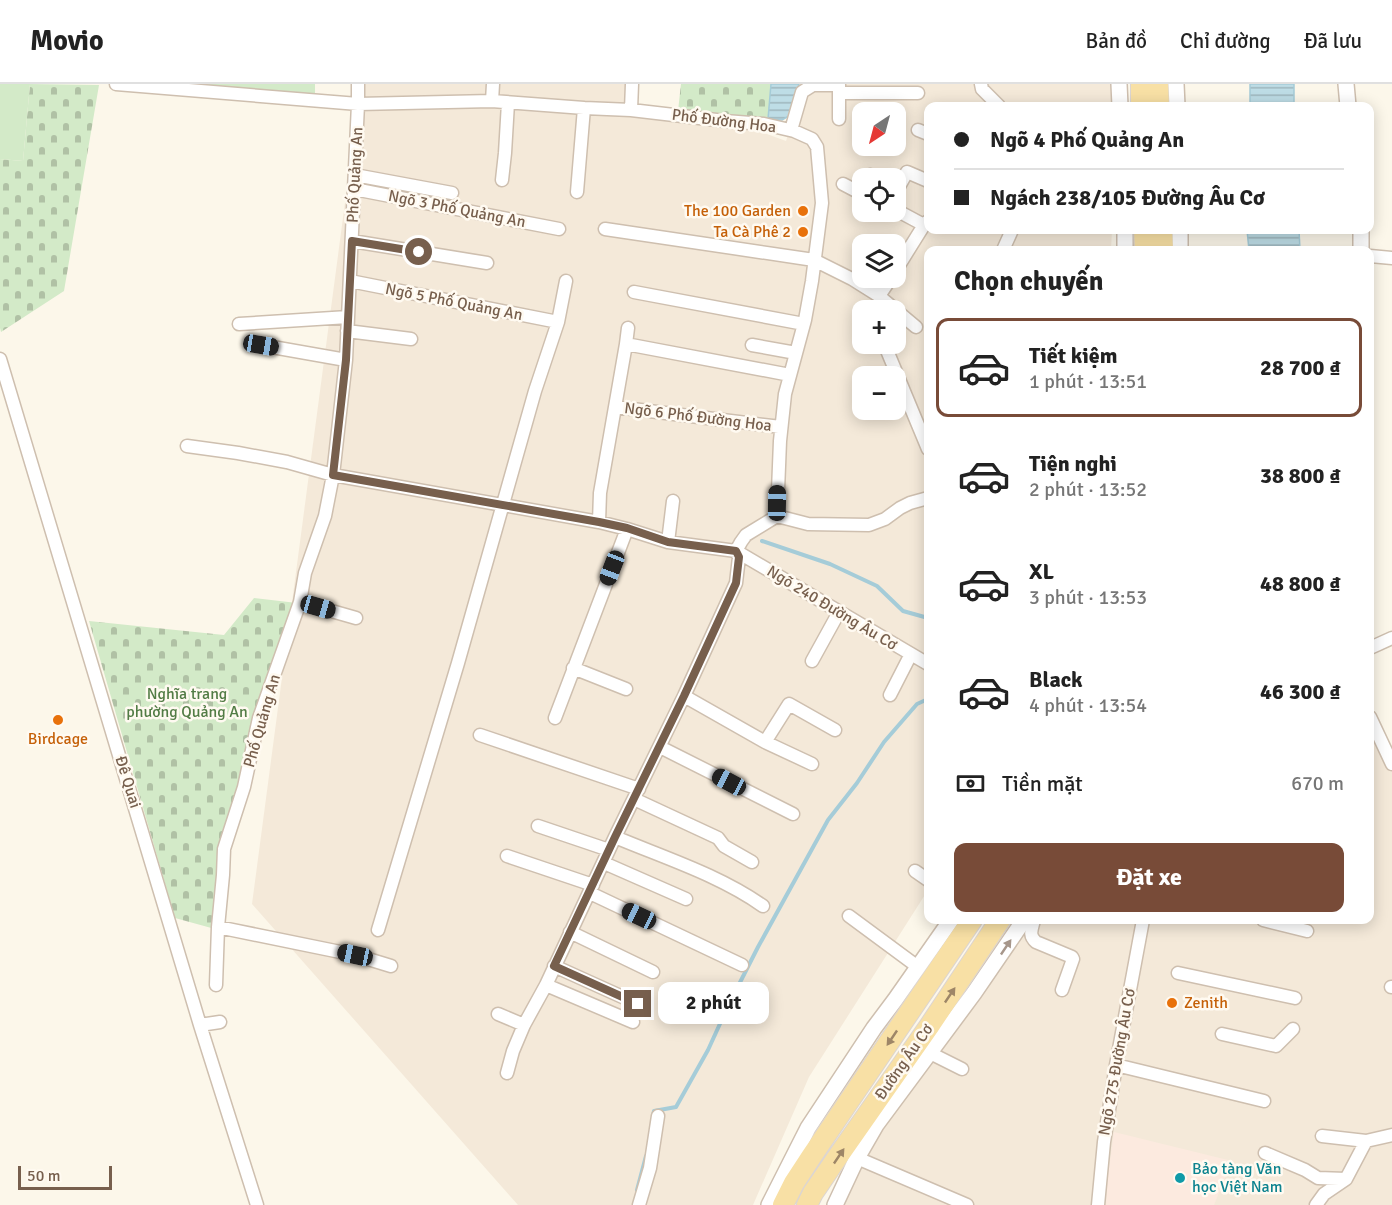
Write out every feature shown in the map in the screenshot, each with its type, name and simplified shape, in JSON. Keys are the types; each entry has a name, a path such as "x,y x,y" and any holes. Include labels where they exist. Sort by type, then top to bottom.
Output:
{"main road":[{"path":"1141,84 1141,102"},
{"path":"1158,84 1159,102"},
{"name":"Đường Âu Cơ","path":"783,1205 811,1157 969,924"},
{"name":"Đường Âu Cơ","path":"812,1201 997,924"},
{"path":"910,1011 930,1025"}],"street":[{"name":"Phố Đường Hoa","path":"116,84 358,104 492,101 631,110 764,124 791,130 812,139 817,147 822,203 804,324 785,394 781,427 777,516"},
{"name":"Phố Quảng An","path":"216,985 224,849 244,787 259,718 300,602 305,573 325,516 333,475 346,360 358,84"},
{"path":"492,101 493,84"},
{"path":"631,110 632,84"},
{"path":"981,84 981,89 995,102"},
{"path":"1119,84 1120,102"},
{"path":"1176,84 1177,102"},
{"path":"1346,84 1348,102"},
{"path":"791,130 802,92 813,85 918,93"},
{"path":"839,87 839,119"},
{"path":"502,180 508,103"},
{"path":"577,192 584,108"},
{"path":"906,174 907,172 924,179"},
{"path":"355,175 452,192"},
{"path":"843,184 852,189"},
{"name":"Ngõ 3 Phố Quảng An","path":"354,189 559,229"},
{"path":"906,214 924,222"},
{"path":"906,254 924,226"},
{"path":"604,229 814,260 879,296 916,327"},
{"path":"352,241 487,263"},
{"path":"1374,256 1392,258"},
{"name":"Ngõ 5 Phố Quảng An","path":"350,281 558,322"},
{"path":"378,930 458,663 535,391 558,322 566,281"},
{"path":"879,296 884,288"},
{"path":"634,292 804,324"},
{"path":"239,324 348,317"},
{"path":"599,522 600,493 628,328"},
{"path":"347,331 411,339"},
{"path":"626,344 790,375"},
{"path":"261,345 346,360"},
{"path":"752,345 796,353"},
{"path":"888,354 924,439"},
{"name":"Đê Quai","path":"0,359 257,1205"},
{"name":"Ngõ 6 Phố Đường Hoa","path":"616,407 781,427"},
{"path":"187,446 287,462 333,475 599,522 627,528 668,542 736,551"},
{"path":"736,551 746,535 777,516 808,524 869,525 885,519 910,502 924,499"},
{"path":"668,542 673,501"},
{"path":"555,718 627,528"},
{"path":"507,1073 524,1025 546,985 736,583 739,557 736,551"},
{"name":"Ngõ 240 Đường Âu Cơ","path":"736,551 924,662"},
{"path":"300,602 356,618"},
{"path":"812,661 839,612"},
{"path":"1374,646 1392,638"},
{"path":"890,694 911,654"},
{"path":"573,668 626,689"},
{"path":"684,696 765,742 812,764"},
{"path":"765,742 789,705 835,730"},
{"path":"1374,726 1392,764"},
{"path":"480,735 637,794 718,838 724,846 752,862"},
{"path":"660,747 793,814"},
{"path":"538,826 609,850"},
{"path":"615,837 666,857 744,893 763,906"},
{"path":"507,856 591,889 742,965"},
{"path":"604,863 686,899"},
{"path":"915,871 924,877"},
{"path":"849,916 918,967"},
{"path":"769,1205 808,1128 874,1028 948,924"},
{"name":"Đường Âu Cơ","path":"835,1205 857,1158 876,1125 974,993 1021,924"},
{"path":"1033,924 1030,934 1032,939 1072,957 1062,990"},
{"name":"Ngõ 275 Đường Âu Cơ","path":"1098,1205 1104,1142 1116,1065 1142,924"},
{"path":"1279,924 1307,931"},
{"path":"218,927 355,955 391,966"},
{"path":"570,932 652,972"},
{"path":"554,966 638,1004"},
{"path":"1178,973 1295,998"},
{"path":"546,985 633,1022"},
{"path":"498,1014 524,1025"},
{"path":"201,1025 220,1022"},
{"path":"1221,1034 1276,1046 1293,1029"},
{"path":"930,1053 962,1069"},
{"path":"1116,1065 1264,1101"},
{"path":"639,1205 650,1168 658,1116"},
{"path":"1322,1136 1366,1141 1392,1135"},
{"path":"1316,1205 1324,1194 1346,1179 1366,1141"},
{"path":"1265,1152 1318,1178 1346,1179"},
{"path":"857,1158 967,1205"}],"shaded area":[{"path":"359,84 633,84 632,114 764,133 786,141 803,84 1114,84 1114,102 924,102 924,234 1112,234 1111,246 924,246 924,896 809,1077 753,1205 518,1205 252,904"},
{"path":"1374,733 1392,769 1392,1205 841,1205 858,1159 1010,924 1374,924"},
{"path":"1114,1132 1232,1161 1214,1205 1106,1205"}],"green space":[{"path":"0,84 30,84 23,161 0,159"},
{"path":"30,84 99,85 64,291 1,332 0,159 23,161"},
{"path":"171,84 315,84 315,96"},
{"path":"681,84 771,84 768,119 678,111"},
{"name":"Nghĩa trang phường Quảng An","path":"254,598 297,603 227,819 221,843 215,929 175,918 89,621 224,635"}],"water":[{"path":"771,84 799,84 789,116 782,120 768,119"},
{"path":"1250,84 1294,84 1294,102 1250,102"},
{"path":"1247,234 1299,234 1300,246 1249,246"}],"waterway":[{"path":"762,541 830,564 877,586 903,611 924,617"},
{"path":"653,1116 654,1111 676,1107 708,1050 758,947 828,820 857,783 884,742 917,704 924,701"},
{"path":"637,1190 646,1156"}],"place":[{"name":"The 100 Garden","path":"803,211"},
{"name":"Ta Cà Phê 2","path":"803,232"},
{"name":"Birdcage","path":"58,720"},
{"name":"Zenith","path":"1172,1003"},
{"name":"Bảo tàng Văn học Việt Nam","path":"1180,1178"}],"route":[{"path":"419,252 352,241 346,360 333,475 599,522 627,528 668,542 736,551 739,557 736,583 728,602 554,966 638,1004"}]}
